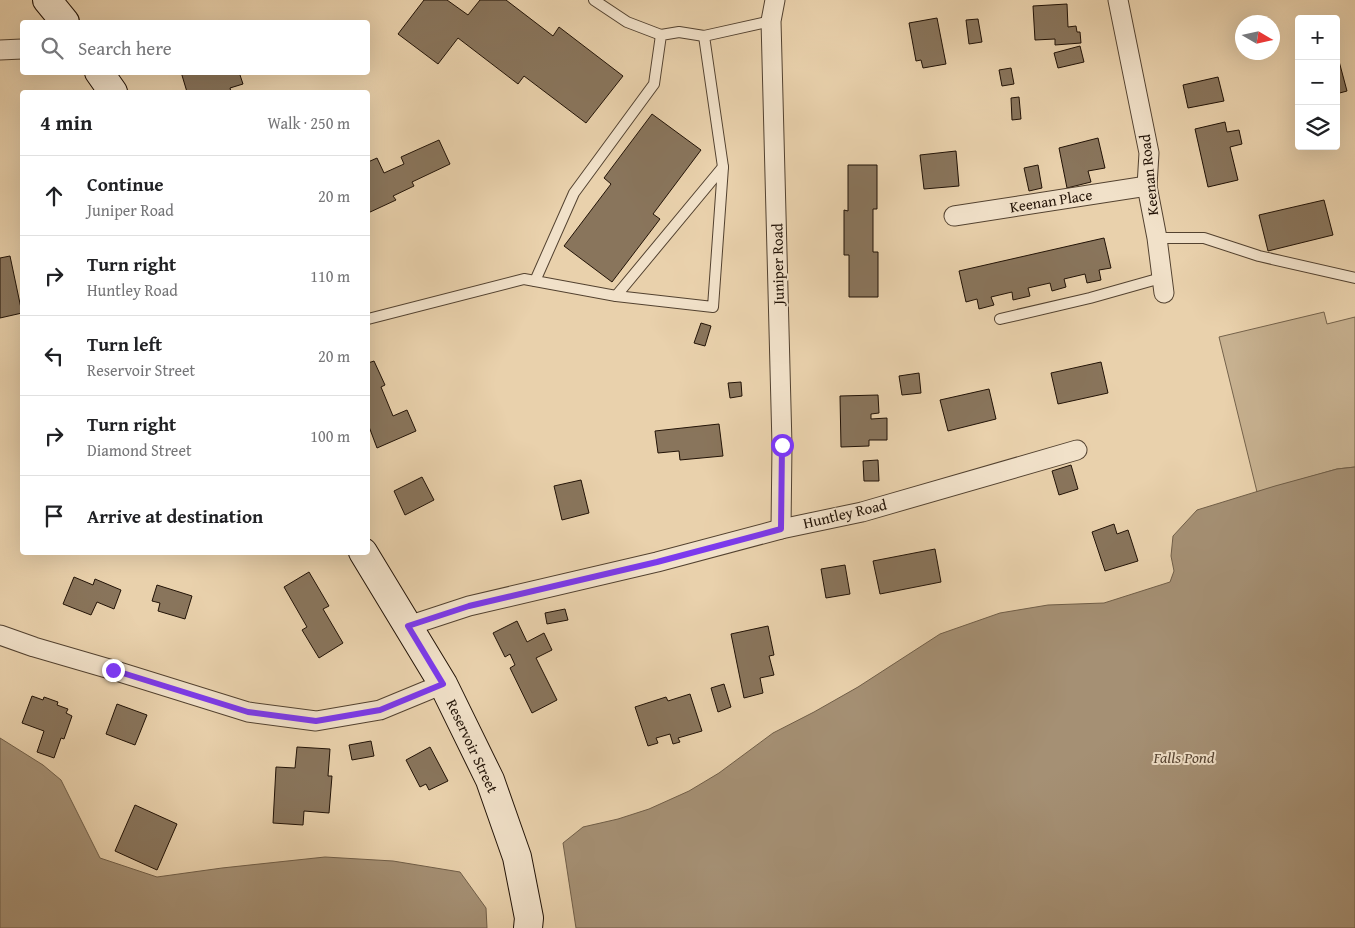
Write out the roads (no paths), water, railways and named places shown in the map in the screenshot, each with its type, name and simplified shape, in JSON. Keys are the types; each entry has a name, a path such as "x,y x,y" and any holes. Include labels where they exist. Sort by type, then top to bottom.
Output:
{"street":[{"path":"47,0 63,20"},
{"name":"Juniper Road","path":"775,0 771,20 782,445 781,529"},
{"name":"Keenan Road","path":"1118,0 1149,153 1147,186 1157,238 1163,285"},
{"path":"0,50 20,49"},
{"path":"101,75 112,90"},
{"name":"Keenan Place","path":"954,216 1147,186"},
{"name":"Huntley Road","path":"408,626 469,606 657,562 781,529 862,512 1077,450"},
{"name":"Reservoir Street","path":"365,555 443,684 490,780 517,857 528,918 528,928"},
{"path":"0,634 34,647 248,712 316,721 380,710 443,684"}],"lane":[{"path":"594,0 627,22 661,34 679,32 704,36 771,20"},
{"path":"535,281 574,193 654,84 661,34"},
{"path":"370,319 524,279 616,296 713,307 723,167 704,36"},
{"path":"616,296 723,167"},
{"path":"1157,238 1204,238 1259,256 1355,278"},
{"path":"1000,319 1090,298 1163,285"}],"water":[{"name":"Falls Pond","path":"1355,467 1355,928 576,928 563,843 583,827 649,809 689,791 719,773 773,733 858,687 940,634 1000,613 1048,605 1104,603 1170,582 1174,571 1171,556 1173,536 1197,510 1337,469"},
{"path":"0,738 43,765 61,780 100,858 157,877 325,857 393,861 460,872 486,908 487,928 0,928"}]}
